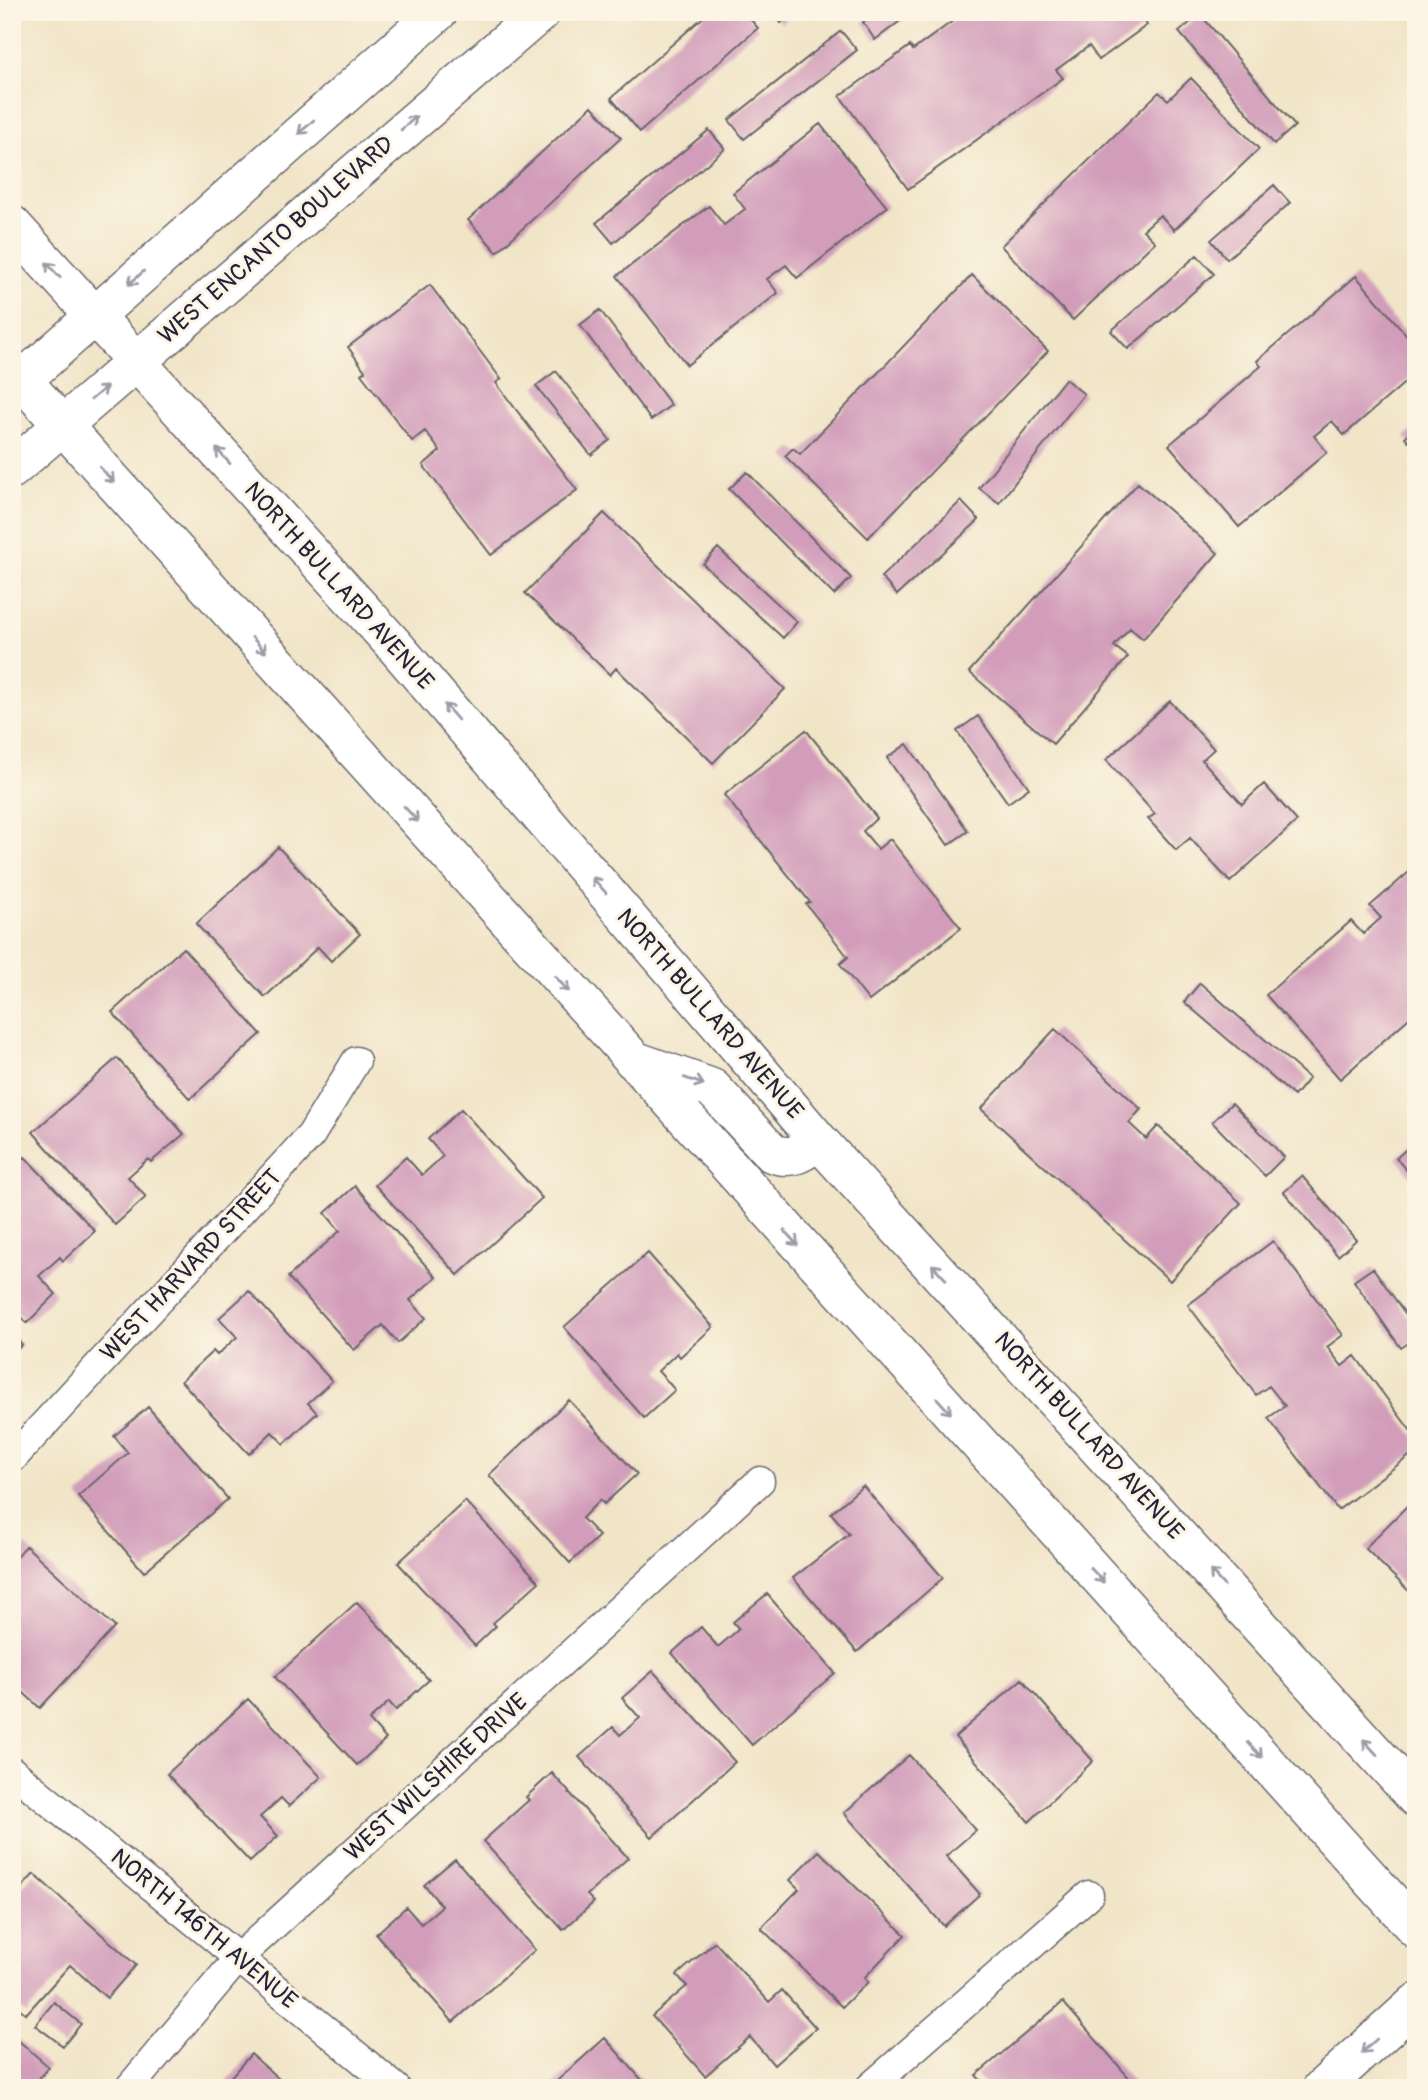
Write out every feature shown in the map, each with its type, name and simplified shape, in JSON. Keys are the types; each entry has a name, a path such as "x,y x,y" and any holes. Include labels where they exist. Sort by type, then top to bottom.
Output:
{"main road":[{"path":"438,12 96,314 15,379 61,424 1416,1929"},
{"name":"WEST ENCANTO BOULEVARD","path":"12,469 541,12"},
{"name":"NORTH BULLARD AVENUE","path":"12,225 96,314 395,646 819,1141 1416,1798"},
{"path":"629,1058 712,1088 772,1153 785,1158 800,1154 819,1141"},
{"path":"1322,2088 1416,2003"}],"street":[{"name":"WEST HARVARD STREET","path":"12,1459 311,1135 356,1061"},
{"name":"WEST WILSHIRE DRIVE","path":"129,2088 239,1957 760,1481"},
{"name":"NORTH 146TH AVENUE","path":"12,1771 396,2088"},
{"path":"869,2088 1089,1895"}],"building":[{"path":"709,12 744,12 758,28 640,132 611,98"},
{"path":"773,12 795,12 781,23"},
{"path":"877,12 912,12 875,40 863,22"},
{"path":"965,12 1137,12 1147,25 1099,60 1089,46 1056,70 1063,78 908,189 840,96 910,46 913,50"},
{"path":"1200,14 1295,126 1274,144 1179,32"},
{"path":"841,31 857,50 744,139 729,120"},
{"path":"1191,78 1259,149 1174,230 1160,215 1143,230 1155,242 1073,320 1001,246 1159,92 1168,100"},
{"path":"592,106 621,138 497,252 468,220"},
{"path":"820,124 887,207 797,278 786,265 767,279 778,293 687,365 617,276 709,206 724,225 745,209 733,193"},
{"path":"709,130 725,149 613,243 596,223"},
{"path":"1274,185 1290,203 1227,259 1211,240"},
{"path":"1197,255 1214,274 1128,349 1111,331"},
{"path":"972,275 1048,351 868,538 785,456 793,448 800,454"},
{"path":"1356,276 1416,346 1416,373 1344,435 1332,421 1314,436 1327,452 1239,527 1169,445 1261,366 1257,361"},
{"path":"430,285 501,379 496,383 577,490 491,555 423,465 440,451 425,431 412,441 361,374 365,371 348,347"},
{"path":"600,310 671,405 651,420 580,325"},
{"path":"556,371 610,440 591,455 536,386"},
{"path":"1065,379 1084,394 999,503 979,488"},
{"path":"1416,427 1416,449 1405,437"},
{"path":"747,472 851,578 834,595 729,489"},
{"path":"1138,483 1218,553 1143,639 1130,628 1114,646 1128,657 1053,744 969,672"},
{"path":"961,501 979,520 897,595 881,577"},
{"path":"604,513 785,689 713,763 616,668 610,675 525,593"},
{"path":"718,548 797,622 783,638 703,564"},
{"path":"1170,701 1214,749 1202,760 1242,804 1264,784 1297,821 1230,882 1190,838 1176,850 1148,819 1155,814 1106,760"},
{"path":"978,716 1029,788 1008,803 957,731"},
{"path":"806,730 877,818 863,831 878,849 890,839 961,928 869,1001 840,964 848,957 806,904 810,902 724,795"},
{"path":"907,744 968,831 948,845 887,758"},
{"path":"278,847 360,934 331,961 318,947 265,997 196,924"},
{"path":"1416,866 1416,982 1412,986 1416,990 1416,1012 1340,1079 1266,995 1351,921 1363,934 1381,918 1370,906"},
{"path":"183,948 261,1034 190,1099 112,1012"},
{"path":"1200,983 1309,1078 1294,1096 1184,1002"},
{"path":"1055,1029 1141,1109 1129,1123 1146,1139 1158,1126 1241,1203 1170,1281 981,1109"},
{"path":"117,1058 184,1134 151,1162 148,1159 128,1177 146,1197 115,1225 33,1132"},
{"path":"1232,1103 1284,1157 1265,1176 1212,1122"},
{"path":"461,1109 542,1198 458,1275 375,1185 406,1157 422,1175 443,1156 428,1139"},
{"path":"1416,1141 1416,1174 1412,1177 1396,1158"},
{"path":"25,1157 95,1231 63,1261 60,1257 39,1276 56,1294 27,1323 12,1307 12,1169"},
{"path":"1302,1176 1356,1240 1338,1256 1284,1192"},
{"path":"355,1186 436,1277 410,1300 426,1318 398,1343 383,1325 354,1350 288,1277 340,1231 325,1213"},
{"path":"1273,1241 1343,1335 1327,1347 1342,1366 1355,1356 1416,1438 1416,1451 1338,1510 1268,1418 1285,1406 1269,1386 1256,1395 1188,1305"},
{"path":"648,1253 713,1327 680,1357 677,1353 658,1371 675,1390 644,1418 564,1327"},
{"path":"1373,1268 1416,1329 1416,1338 1401,1348 1354,1281"},
{"path":"249,1291 332,1381 308,1403 317,1413 284,1444 272,1432 249,1454 181,1381 213,1351 217,1355 237,1337 219,1318"},
{"path":"12,1334 22,1345 12,1354"},
{"path":"569,1400 637,1474 604,1504 600,1500 582,1518 599,1536 570,1563 489,1475"},
{"path":"148,1407 228,1499 144,1572 78,1496 128,1453 114,1436"},
{"path":"863,1486 943,1578 857,1652 793,1578 849,1534 831,1513"},
{"path":"1416,1497 1416,1598 1365,1548"},
{"path":"465,1501 539,1582 493,1623 496,1626 475,1646 398,1563"},
{"path":"26,1546 115,1627 40,1708 12,1682 12,1561"},
{"path":"767,1594 835,1673 752,1745 672,1653 701,1627 718,1647 739,1629 733,1622"},
{"path":"357,1602 429,1680 396,1710 389,1702 369,1720 386,1739 357,1765 275,1677"},
{"path":"653,1671 735,1762 652,1837 579,1757 613,1727 620,1735 640,1718 622,1698"},
{"path":"1022,1679 1093,1761 1029,1822 955,1737"},
{"path":"248,1699 321,1777 289,1806 281,1798 260,1817 278,1836 250,1862 167,1774"},
{"path":"909,1755 976,1830 946,1856 980,1894 944,1926 844,1813"},
{"path":"552,1773 628,1858 587,1895 594,1902 563,1930 483,1841 529,1800 526,1797"},
{"path":"819,1851 905,1935 864,1978 868,1982 842,2007 761,1928 799,1889 790,1880"},
{"path":"455,1859 535,1950 453,2022 376,1934 406,1907 421,1924 442,1906 424,1885"},
{"path":"34,1874 136,1965 107,1998 70,1965 26,2014 12,2002 12,1898"},
{"path":"715,1942 769,2002 782,1990 816,2028 774,2065 750,2037 705,2076 652,2016 687,1986 677,1975"},
{"path":"54,2002 81,2024 63,2046 35,2025"},
{"path":"1063,2002 1138,2088 987,2088 976,2075"},
{"path":"12,2035 49,2067 31,2088 12,2088"},
{"path":"605,2038 649,2088 549,2088"},
{"path":"251,2054 289,2088 221,2088"}]}
